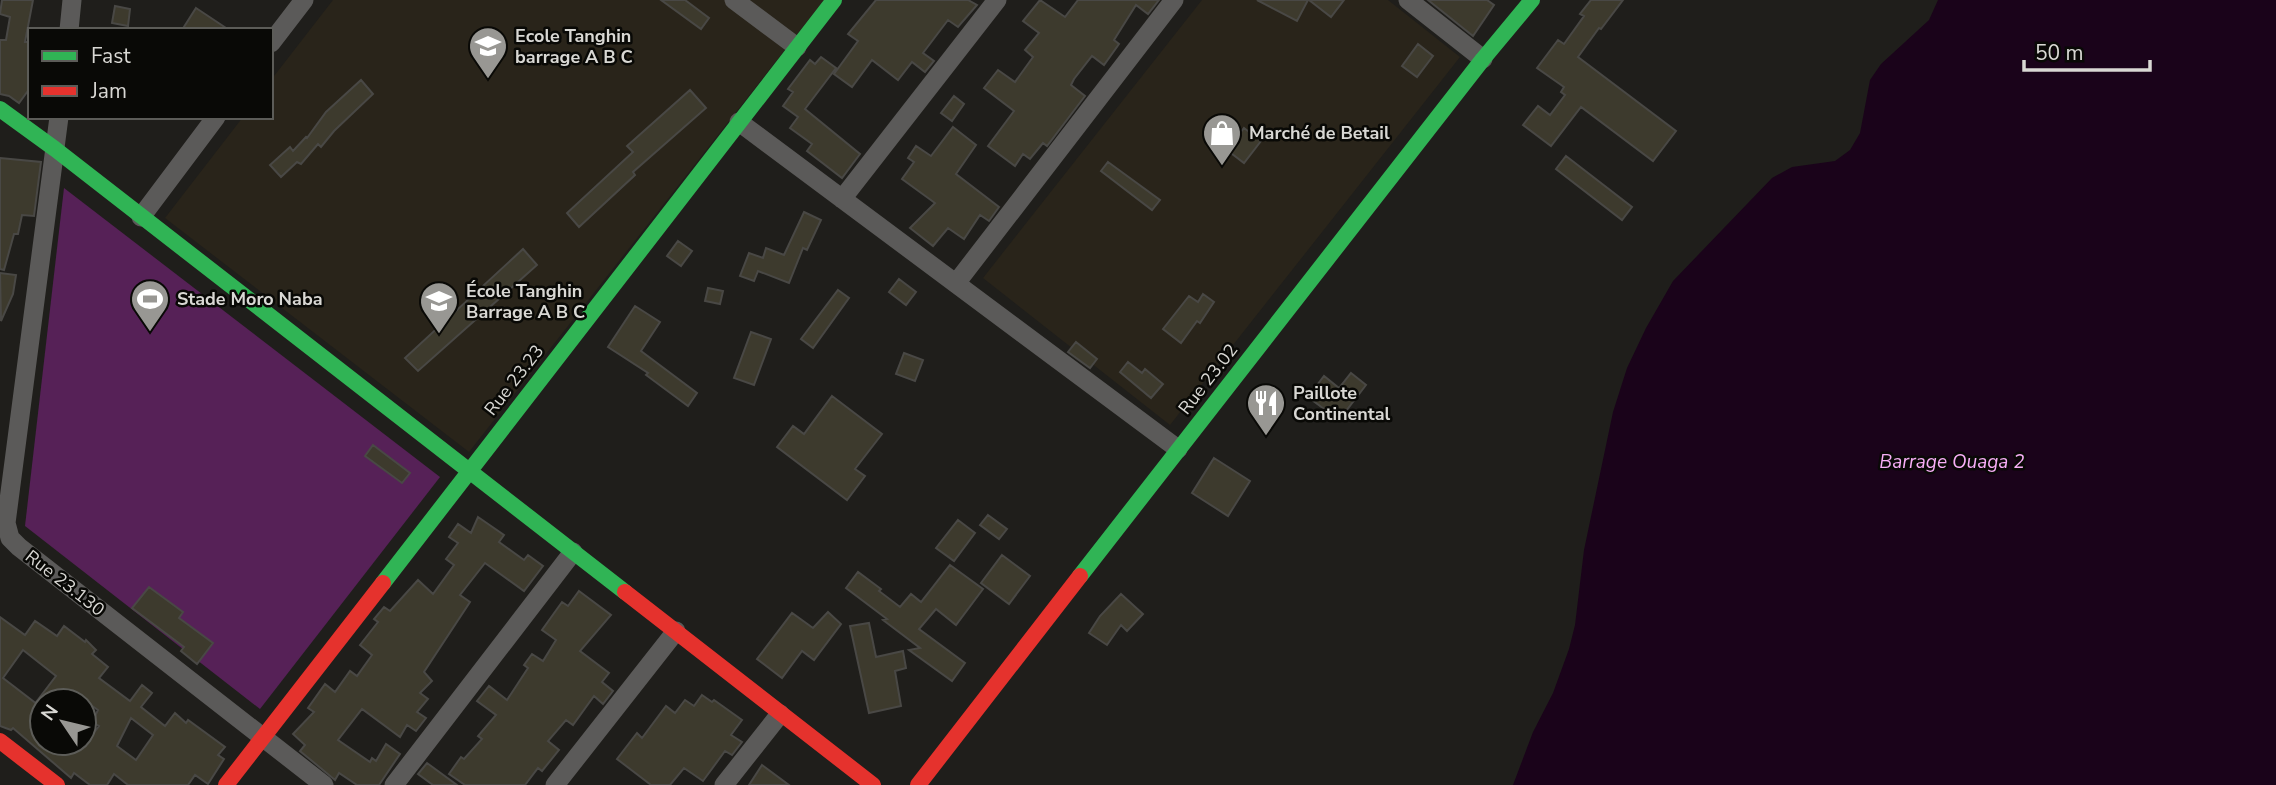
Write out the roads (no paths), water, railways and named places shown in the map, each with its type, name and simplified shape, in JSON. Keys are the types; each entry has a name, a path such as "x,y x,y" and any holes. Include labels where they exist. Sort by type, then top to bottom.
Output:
{"street":[{"path":"69,28 72,0"},
{"path":"273,40 304,0"},
{"path":"734,0 797,47"},
{"name":"Rue 23.23","path":"226,785 834,0"},
{"path":"842,199 997,0"},
{"path":"957,282 1174,0"},
{"path":"1408,0 1483,59"},
{"name":"Rue 23.02","path":"918,785 1483,59 1532,0"},
{"path":"0,109 873,785"},
{"name":"Rue 23.130","path":"59,119 5,523 7,531 19,547 324,785"},
{"path":"141,217 214,119"},
{"path":"739,122 1178,449"},
{"path":"394,785 573,552"},
{"path":"555,785 676,631"},
{"path":"724,785 780,714"},
{"path":"0,741 57,785"}],"water":[{"name":"Barrage Ouaga 2","path":"1938,0 2276,0 2276,785 1513,785 1569,649 1575,625 1584,550 1613,412 1627,368 1646,328 1673,281 1772,178 1792,167 1835,161 1850,150 1860,133 1870,80 1881,64 1929,20"}],"place":[{"name":"Ecole Tanghin barrage A B C","path":"488,80"},
{"name":"Marché de Betail","path":"1222,167"},
{"name":"Stade Moro Naba","path":"150,333"},
{"name":"École Tanghin Barrage A B C","path":"439,335"},
{"name":"Paillote Continental","path":"1266,437"}]}
